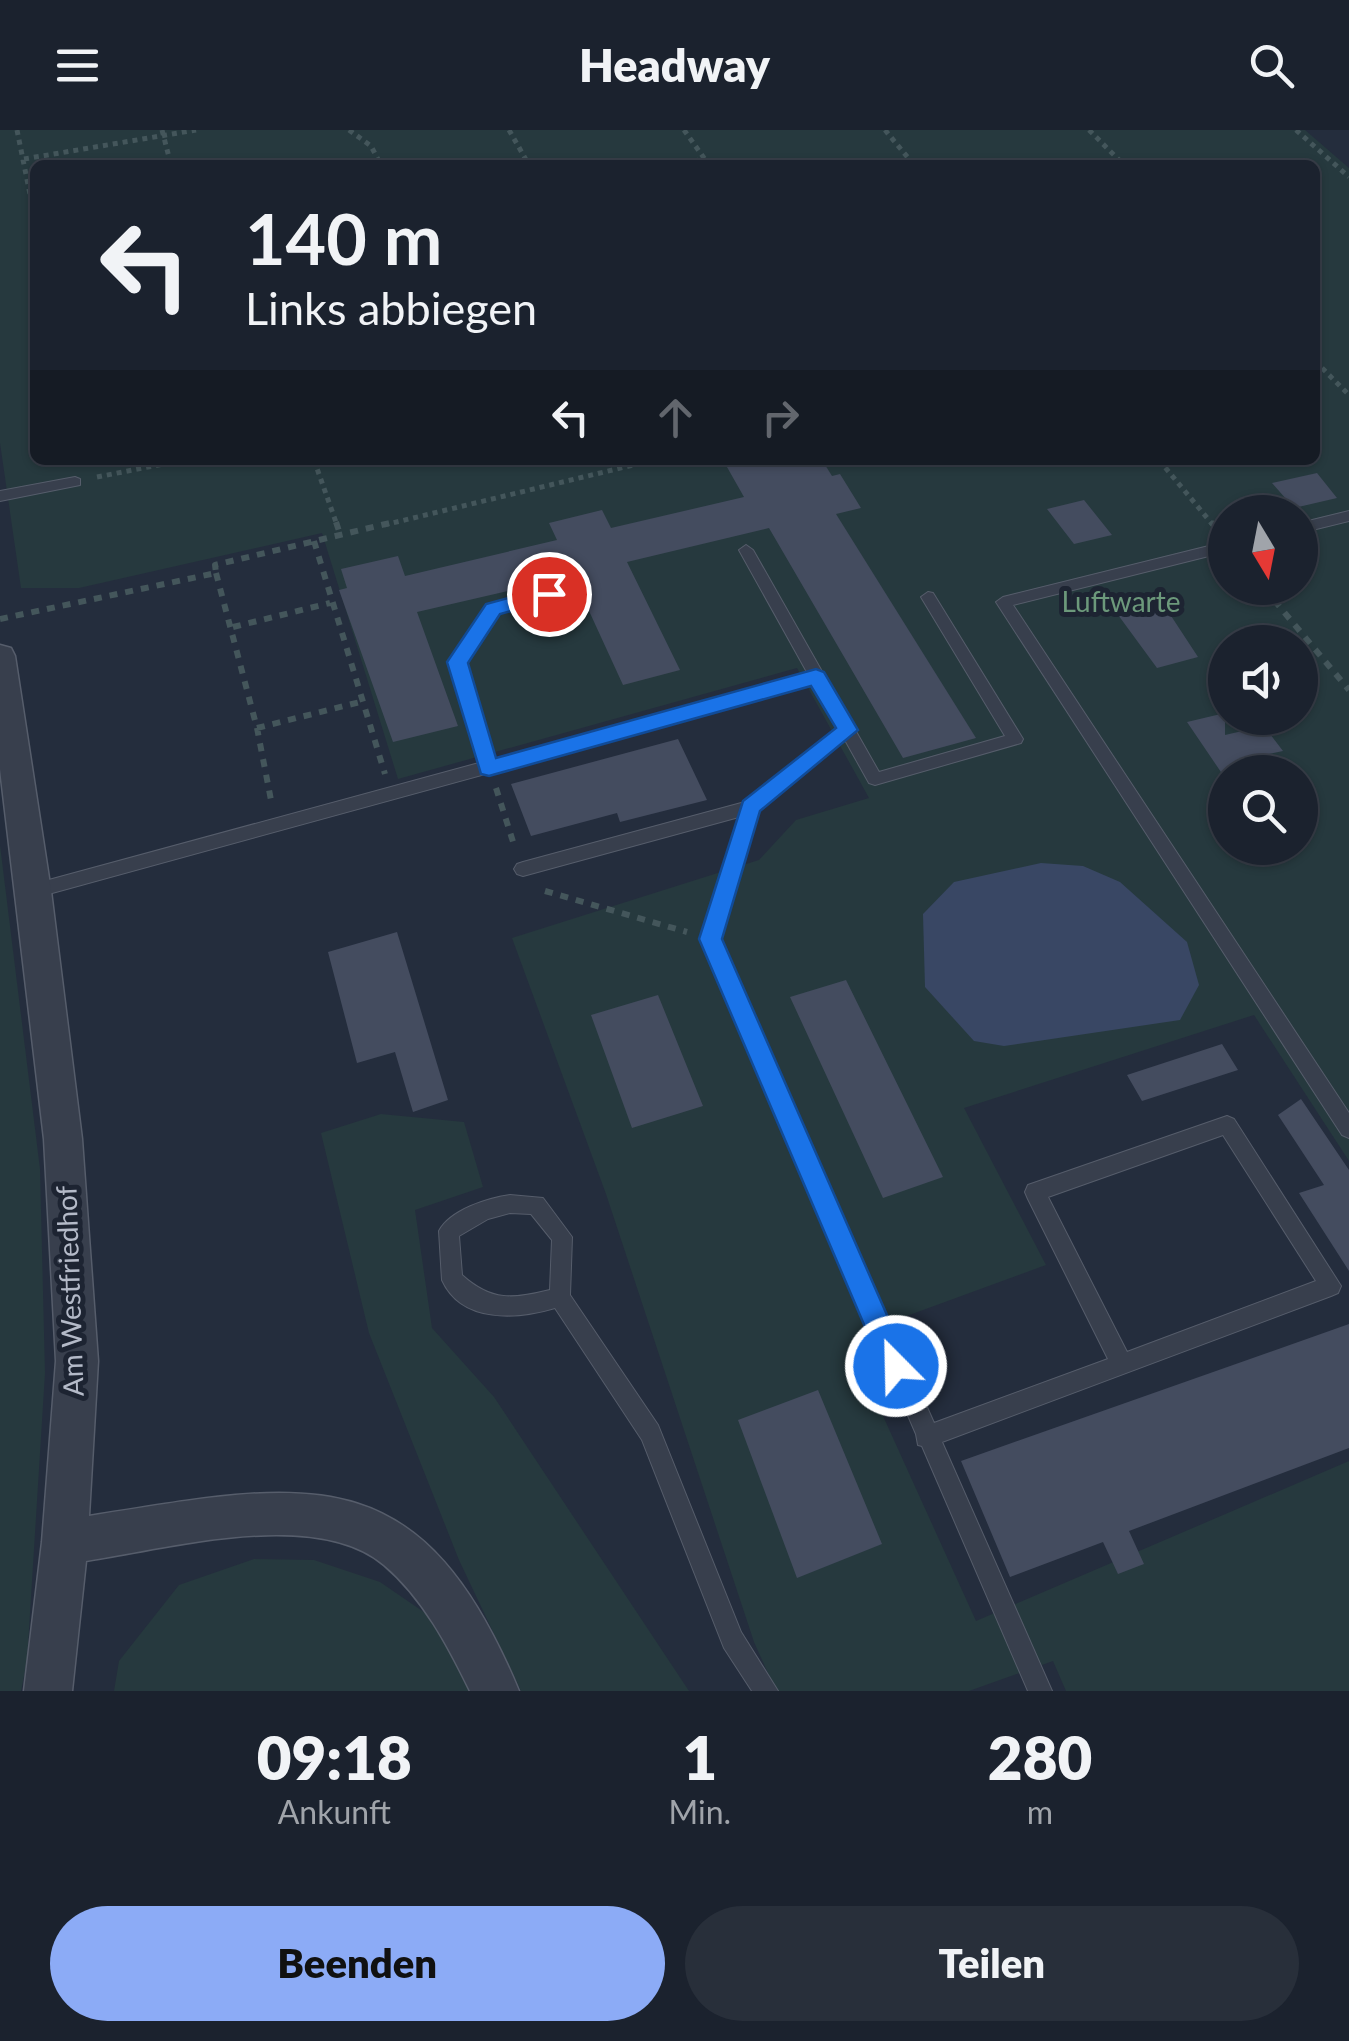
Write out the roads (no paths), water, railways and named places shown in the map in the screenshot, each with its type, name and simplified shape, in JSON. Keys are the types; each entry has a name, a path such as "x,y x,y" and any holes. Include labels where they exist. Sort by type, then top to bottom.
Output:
{"street":[{"name":"Am Westfriedhof","path":"0,656 34,892 63,1140 77,1360 65,1542 48,1691"},
{"path":"65,1542 274,1511 340,1517 395,1544 430,1579 468,1635 495,1691"}],"lane":[{"path":"0,496 75,482"},
{"path":"1318,524 1349,516"},
{"path":"1208,548 1003,602 1349,1129"},
{"path":"746,550 875,779 1015,740 928,596"},
{"path":"489,768 458,662 493,608 549,594"},
{"path":"34,892 816,677"},
{"path":"523,869 750,806 847,730"},
{"path":"750,806 710,939 1040,1691"},
{"path":"926,1437 1122,1364 1331,1286 1227,1125 1035,1192 1122,1364"},
{"path":"560,1298 516,1309 473,1301 452,1280 449,1231 486,1208 510,1202 536,1205 562,1237 560,1298 650,1434 732,1640 766,1691"}],"water":[{"path":"1041,863 1083,866 1120,882 1187,942 1199,985 1180,1020 1004,1046 974,1041 925,987 923,914 954,882"}],"park label":[{"name":"Luftwarte","path":"1121,601"}]}
